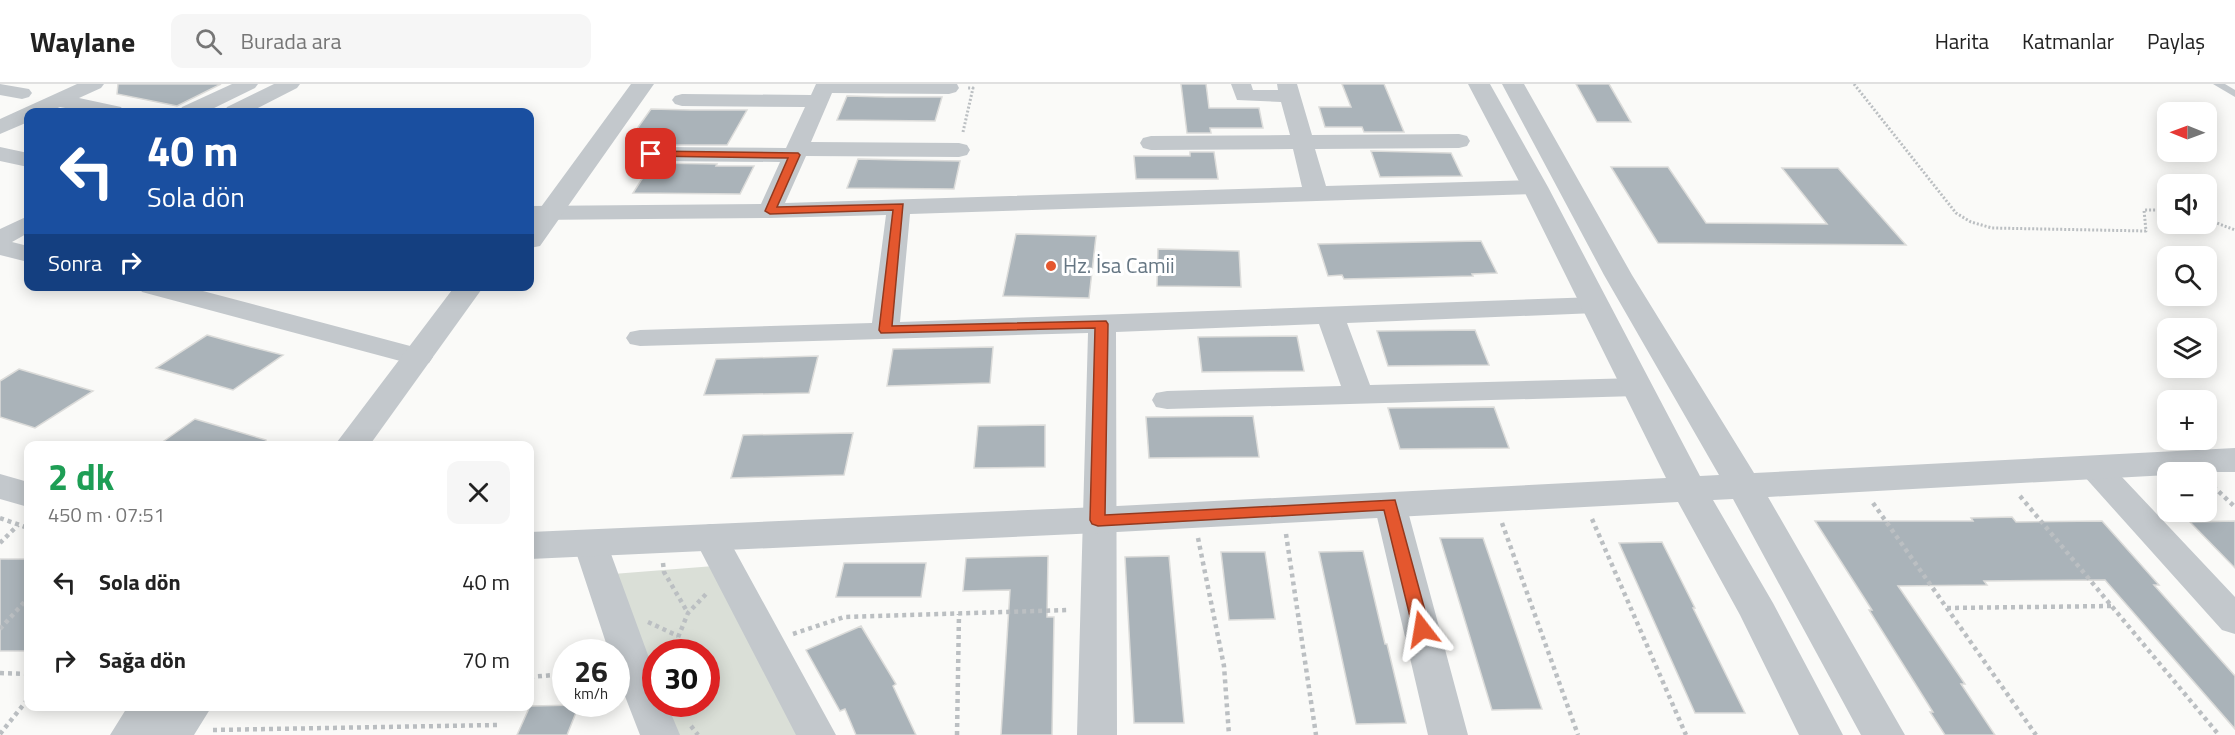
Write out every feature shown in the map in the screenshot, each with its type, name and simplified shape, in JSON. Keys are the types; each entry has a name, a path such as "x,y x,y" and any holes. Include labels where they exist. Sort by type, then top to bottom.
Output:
{"street":[{"path":"0,89 27,107 51,90 94,84"},
{"path":"198,108 248,84"},
{"path":"243,108 290,84"},
{"path":"536,210 619,84"},
{"path":"536,210 643,84"},
{"path":"1241,84 1244,96 1288,90 1316,194"},
{"path":"1479,84 1535,187 1689,489 1759,614 1821,735"},
{"path":"1513,84 1618,275 1743,485 1883,735"},
{"path":"682,100 823,91 949,88"},
{"path":"51,90 102,108"},
{"path":"770,211 823,91"},
{"path":"0,127 24,109"},
{"path":"1151,143 1459,141"},
{"path":"651,154 959,150"},
{"path":"0,154 24,159"},
{"path":"536,210 770,211 1535,187"},
{"path":"885,330 899,206"},
{"path":"0,239 24,225"},
{"path":"0,247 24,253"},
{"path":"170,291 419,357"},
{"path":"355,441 466,291"},
{"path":"383,441 491,291"},
{"path":"640,338 1102,324 1596,305"},
{"path":"1330,315 1359,395"},
{"path":"1096,735 1102,324"},
{"path":"1167,400 1637,387"},
{"path":"2094,467 2235,620"},
{"path":"534,546 1098,520 2094,467 2224,473"},
{"path":"0,486 23,510"},
{"path":"1390,504 1448,735"},
{"path":"710,536 816,735"},
{"path":"590,543 630,660 660,735"},
{"path":"132,735 149,711"}],"lane":[{"path":"2218,84 2235,94"}],"path":[{"path":"1854,84 1956,213 1967,221 1982,227 1998,228 2146,231 2144,210 2157,210"},
{"path":"949,88 973,88 959,150"},
{"path":"2217,223 2235,230"},
{"path":"2224,473 2235,507"},
{"path":"2019,496 2219,735"},
{"path":"1872,502 2036,735"},
{"path":"0,518 23,510"},
{"path":"0,543 23,510"},
{"path":"1591,516 1686,735"},
{"path":"1501,519 1578,735"},
{"path":"1285,530 1316,735"},
{"path":"1197,534 1224,666 1229,735"},
{"path":"663,562 664,572 688,613"},
{"path":"677,639 688,613 712,587 730,574"},
{"path":"0,629 24,602"},
{"path":"1947,608 2112,606"},
{"path":"767,643 844,617 1077,610"},
{"path":"957,735 959,614"},
{"path":"0,673 24,674"},
{"path":"534,678 552,676"},
{"path":"0,734 24,704"},
{"path":"187,724 498,725"}],"shaded area":[{"path":"714,566 802,735 679,735 671,717 720,717 720,639 642,639 642,648 613,574"}],"building":[{"path":"118,84 221,84 177,106 117,94"},
{"path":"1181,84 1206,84 1209,108 1259,108 1263,128 1210,128 1211,133 1187,133"},
{"path":"1342,84 1384,84 1404,132 1364,132 1362,127 1325,127 1319,107 1351,107"},
{"path":"1576,84 1609,84 1631,122 1597,122"},
{"path":"847,96 942,97 935,121 837,120"},
{"path":"651,109 747,110 727,145 663,145 670,134 634,133"},
{"path":"1371,151 1451,153 1462,176 1380,177"},
{"path":"1190,152 1214,152 1218,179 1136,179 1134,156 1190,156"},
{"path":"858,159 960,161 954,189 847,188"},
{"path":"652,163 754,166 740,194 633,193"},
{"path":"1611,167 1668,167 1706,223 1827,224 1782,168 1838,168 1906,245 1658,243"},
{"name":"Hz. İsa Camii","path":"1016,234 1096,236 1089,298 1003,296"},
{"path":"1481,241 1497,273 1472,274 1473,276 1344,279 1342,275 1328,276 1318,244"},
{"path":"1158,249 1239,251 1241,287 1157,286"},
{"path":"1475,330 1489,365 1388,366 1377,331"},
{"path":"207,335 283,355 233,390 156,368"},
{"path":"1297,336 1304,371 1202,372 1198,337"},
{"path":"993,347 990,383 887,386 893,349"},
{"path":"818,356 809,393 704,395 716,359"},
{"path":"19,369 93,391 35,428 0,417 0,381"},
{"path":"1494,407 1509,448 1400,449 1388,408"},
{"path":"1253,416 1259,457 1149,458 1146,417"},
{"path":"195,419 266,440 266,441 164,441"},
{"path":"1045,425 1045,467 974,468 978,426"},
{"path":"853,433 844,475 731,478 743,435"},
{"path":"2012,517 2016,522 2102,521 2159,585 2154,585 2235,676 2235,729 2105,580 1984,581 1987,585 1898,586 1965,684 1961,684 1995,735 1945,735 1869,610 1872,610 1815,521 1973,521 1971,518"},
{"path":"2235,521 2235,568 2190,522"},
{"path":"1440,538 1483,538 1542,709 1492,710"},
{"path":"1662,542 1745,713 1695,713 1619,543"},
{"path":"1363,551 1406,723 1356,724 1319,552"},
{"path":"1221,552 1265,552 1275,619 1229,620"},
{"path":"1048,556 1047,617 1054,617 1052,735 1001,735 1010,590 963,591 966,558"},
{"path":"1169,556 1184,723 1134,723 1125,557"},
{"path":"0,559 24,559 24,651 0,651"},
{"path":"844,563 926,563 921,597 836,597"},
{"path":"861,626 896,684 893,686 916,735 856,735 845,709 840,711 806,650"},
{"path":"534,706 552,706 552,717 574,717 567,735 517,735 528,711 534,711"}],"place":[{"name":"Hz. İsa Camii","path":"1051,266"}],"route":[{"path":"651,154 795,155 770,211 899,206 885,330 1102,324 1098,520 1390,504 1422,629"}]}
